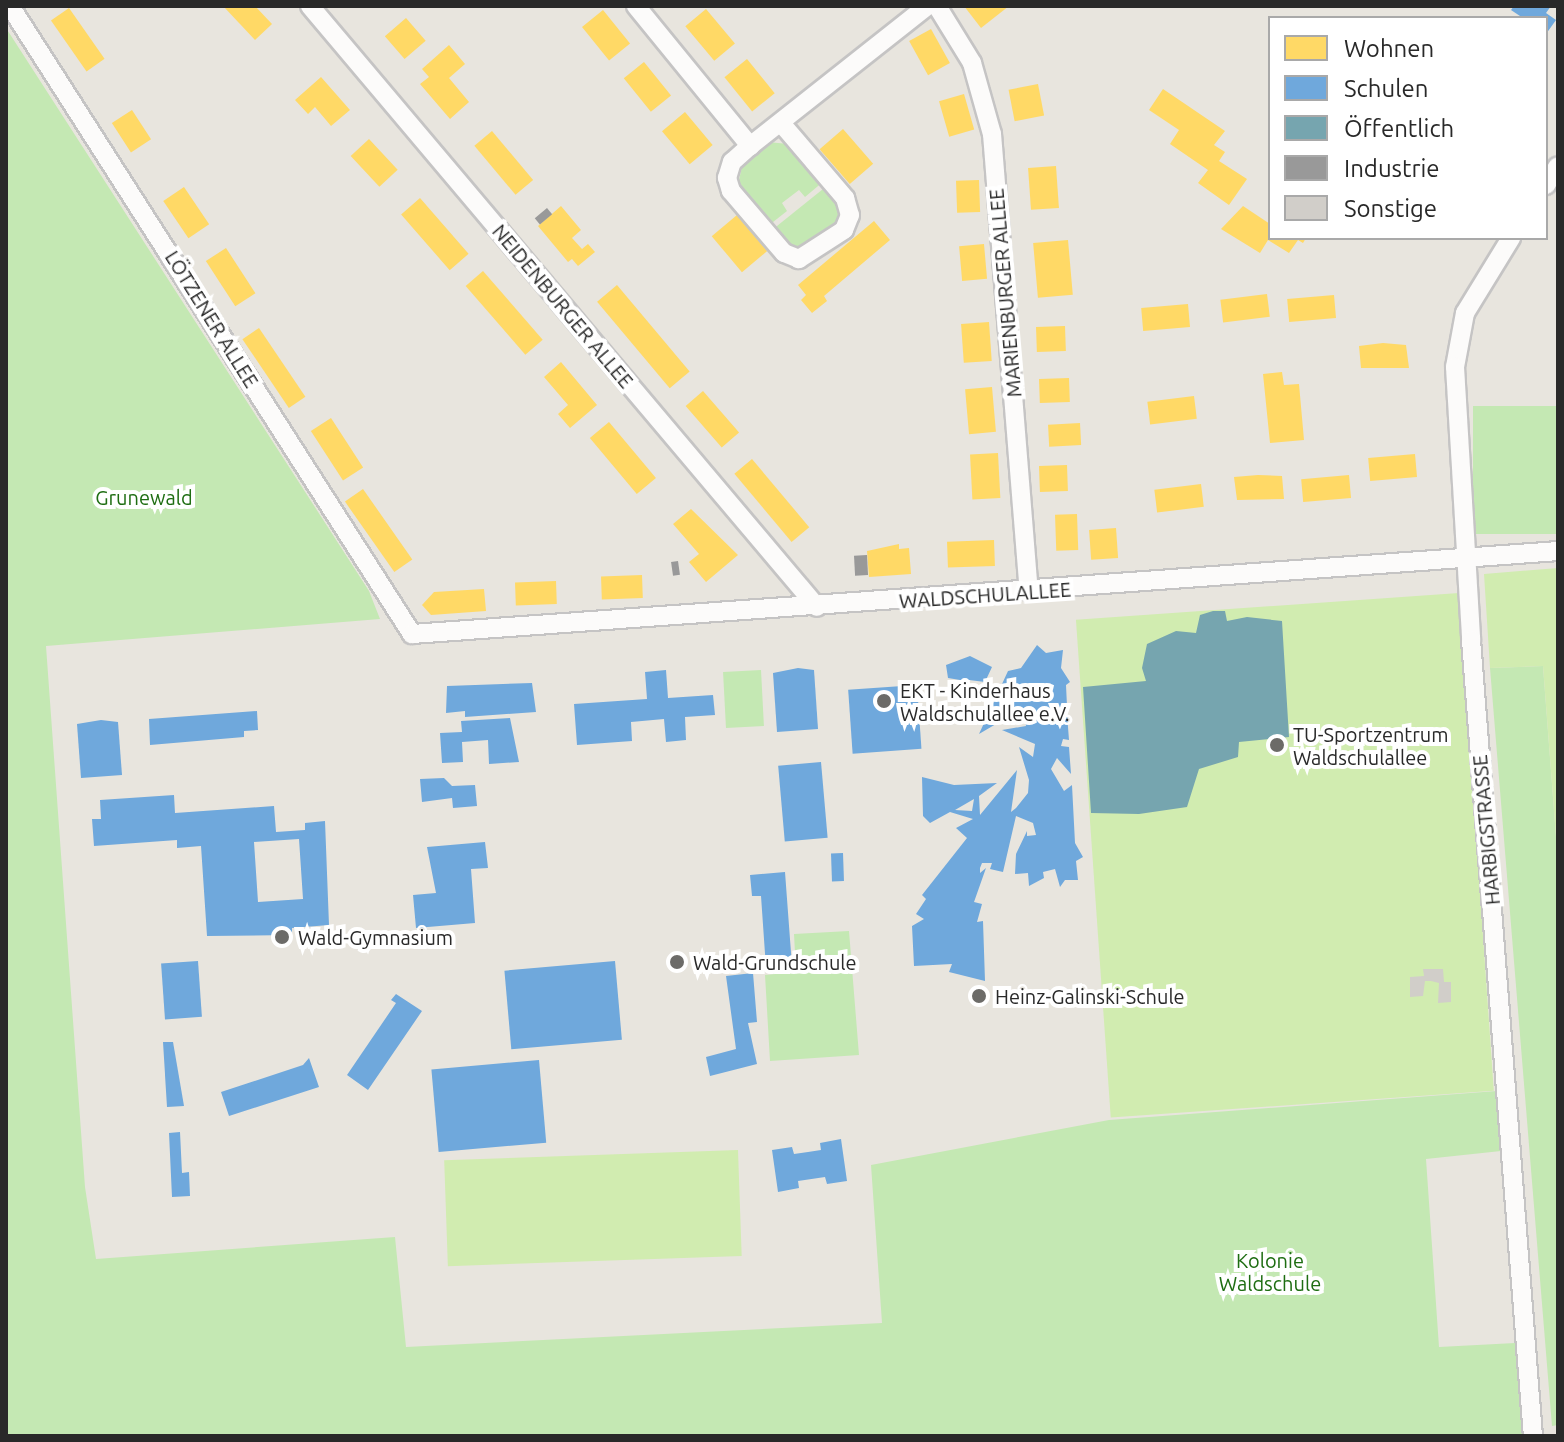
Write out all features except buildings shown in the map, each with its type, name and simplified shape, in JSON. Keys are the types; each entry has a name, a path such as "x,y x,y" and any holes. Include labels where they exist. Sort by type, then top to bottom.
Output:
{"street":[{"name":"LÖTZENER ALLEE","path":"10,6 412,634"},
{"name":"NEIDENBURGER ALLEE","path":"310,6 817,607"},
{"path":"636,6 750,146"},
{"path":"781,123 845,198 850,215 844,230 816,252 799,259 784,253 731,191 727,178 732,162 927,6"},
{"name":"MARIENBURGER ALLEE","path":"937,6 972,63 992,134 1029,592"},
{"name":"HARBIGSTRASSE","path":"1510,240 1470,304 1457,340 1467,557 1533,1436"},
{"name":"WALDSCHULALLEE","path":"412,634 1029,592 1558,551"}],"green space":[{"name":"Grunewald","path":"6,28 369,591 380,619 46,646 85,1187 96,1259 395,1237 406,1347 882,1323 871,1165 1109,1120 1497,1091 1501,1151 1426,1159 1439,1347 1515,1343 1523,1436 6,1436"},
{"path":"768,142 788,144 824,181 805,197 799,190 782,203 787,211 768,226 742,193 739,180 743,162"},
{"path":"828,185 840,209 835,230 805,248 787,244 772,230"},
{"path":"1473,406 1558,406 1558,534 1473,534"},
{"path":"1558,568 1558,863 1543,666 1490,668 1484,574"},
{"name":"TU-Sportzentrum Waldschulallee","path":"1459,593 1494,1091 1111,1118 1076,620"},
{"path":"1543,666 1558,863 1558,1425 1552,1426 1490,668"},
{"path":"761,670 764,726 726,728 723,672"},
{"path":"849,931 859,1055 770,1061 765,975 796,972 794,934"},
{"path":"738,1150 742,1256 448,1266 444,1160"}],"place":[{"name":"EKT - Kinderhaus Waldschulallee e.V.","path":"884,701"},
{"name":"TU-Sportzentrum Waldschulallee","path":"1277,745"},
{"name":"Wald-Gymnasium","path":"282,937"},
{"name":"Wald-Grundschule","path":"677,962"},
{"name":"Heinz-Galinski-Schule","path":"979,996"}],"park label":[{"name":"Kolonie Waldschule","path":"1270,1272"}]}
